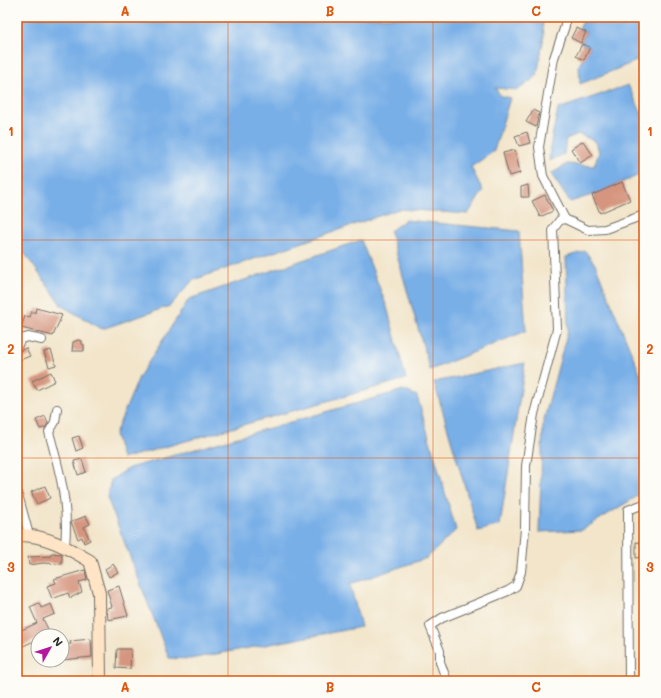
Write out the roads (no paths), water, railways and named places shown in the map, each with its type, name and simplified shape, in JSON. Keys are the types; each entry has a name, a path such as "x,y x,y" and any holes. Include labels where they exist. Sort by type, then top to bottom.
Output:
{"street":[{"path":"565,17 565,26 554,58 539,147 543,176 565,219 588,230 605,229 644,215"},
{"path":"447,681 440,662 440,651 430,626 442,618 508,591 516,586 521,572 525,529 526,466 534,414 556,329 554,229 560,220 565,219"},
{"path":"17,346 21,339 28,337 42,340"},
{"path":"57,409 55,422 49,432 65,498 68,522 65,546"},
{"path":"17,491 29,535"},
{"path":"629,681 628,510 644,504"},
{"path":"17,535 29,535 65,546 90,561 99,593 100,681"}],"water":[{"path":"17,17 501,17 502,19 506,17 542,17 544,36 537,76 518,90 495,88 501,96 510,98 494,151 471,167 483,191 468,214 399,209 193,280 170,306 102,329 62,306 25,254 17,247"},
{"path":"585,17 644,17 644,58 580,84 579,65 590,47 581,43 586,32 579,29"},
{"path":"628,85 644,118 644,173 592,195 570,202 551,174 567,164 594,166 599,152 596,142 579,134 566,139 564,154 549,161 551,141 558,109"},
{"path":"405,220 519,231 526,331 430,370 390,231"},
{"path":"361,240 387,307 406,379 122,459 115,434 139,377 189,299"},
{"path":"585,251 595,264 644,383 644,492 582,530 539,532 543,423 568,330 566,257"},
{"path":"525,363 500,525 478,531 434,382"},
{"path":"403,390 417,396 456,530 427,558 350,584 361,627 190,659 169,658 107,497 111,480 129,468"}]}
